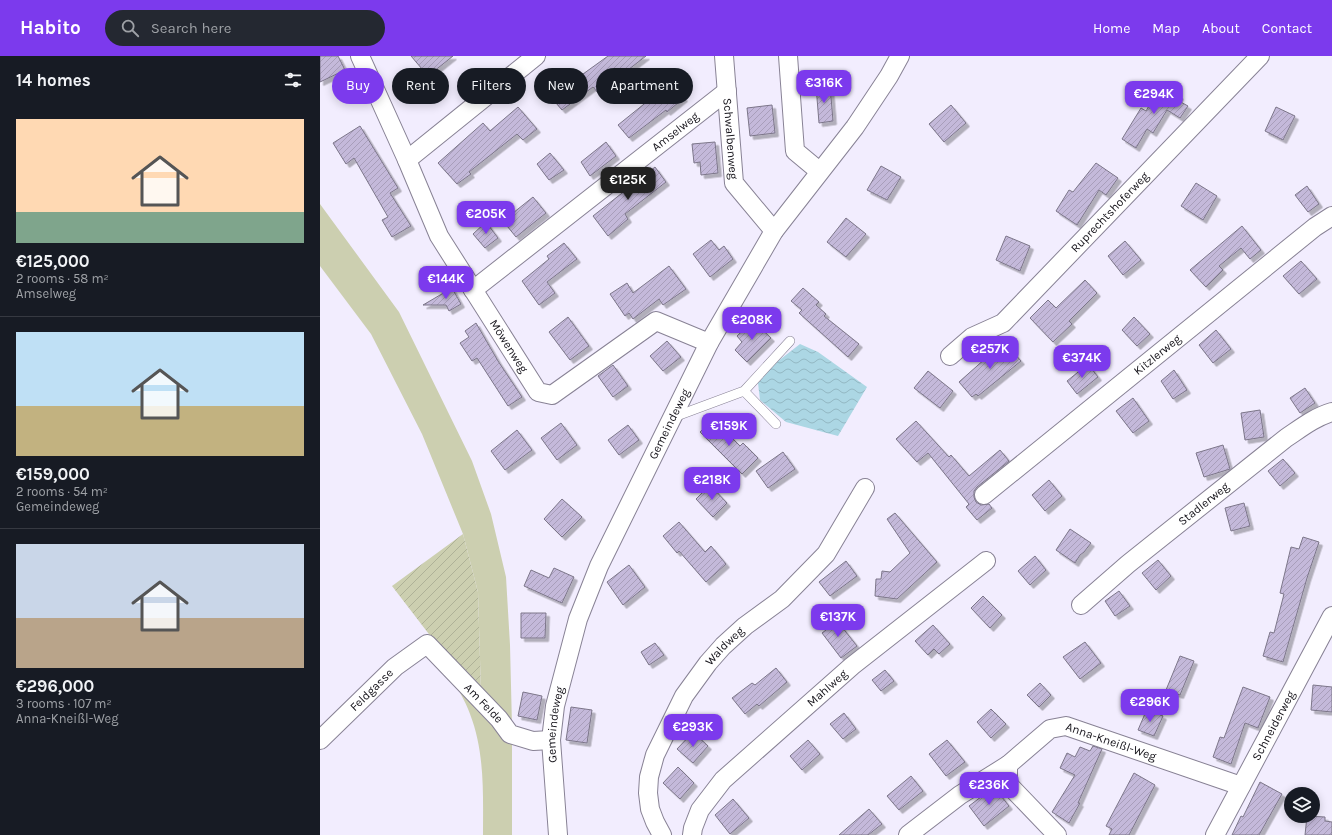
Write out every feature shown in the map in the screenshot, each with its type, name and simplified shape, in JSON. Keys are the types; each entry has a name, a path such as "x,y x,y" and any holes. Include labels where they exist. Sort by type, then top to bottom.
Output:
{"street":[{"name":"Möwenweg","path":"360,56 407,160 439,236 538,392 552,395 656,321 709,343"},
{"path":"407,160 536,56"},
{"name":"Schwalbenweg","path":"724,56 734,183 774,230"},
{"path":"788,56 795,151 819,172"},
{"name":"Gemeindeweg","path":"558,835 551,740 555,706 578,618 599,566 709,343 774,230 855,127 889,76 900,56"},
{"name":"Ruprechtshoferweg","path":"950,356 972,337 1003,323 1260,56"},
{"name":"Amselweg","path":"473,290 727,91"},
{"name":"Kitzlerweg","path":"984,495 1309,232 1332,216"},
{"name":"Stadlerweg","path":"1082,605 1128,564 1286,438 1323,415 1332,412"},
{"name":"Waldweg","path":"662,835 650,809 648,793 649,777 655,755 684,696 708,663 723,646 745,626 782,599 826,554 865,488"},
{"name":"Mahlweg","path":"692,835 700,810 723,780 852,666 986,561"},
{"name":"Schneiderweg","path":"1215,835 1332,616"},
{"name":"Am Felde","path":"427,644 499,720 510,734 533,741 551,740"},
{"name":"Feldgasse","path":"320,740 395,668 427,644"},
{"name":"Anna-Kneißl-Weg","path":"908,835 960,795 1008,765 1050,730 1066,726 1241,786"},
{"path":"1008,765 1008,784 1057,835"}],"lane":[{"path":"672,418 744,391 790,341"},
{"path":"744,391 776,424"}],"green space":[{"path":"320,204 399,312 472,461 491,514 506,577 510,645 512,726 481,693 478,592 463,534 422,434 371,334 320,266"},
{"path":"463,534 478,592 481,693 448,659 392,586"},
{"path":"451,675 512,742 512,835 483,835 481,759 475,729 468,709"}],"water":[{"path":"800,344 818,352 867,387 838,436 786,422 760,400 758,383 773,365"}],"building":[{"path":"320,56 338,56 344,68 332,68 332,76 320,82"},
{"path":"411,56 453,56 438,68 421,68"},
{"path":"608,56 646,56 630,68 596,68 596,91 593,87 588,91 588,70"},
{"path":"830,85 833,121 819,123 816,86"},
{"path":"1161,85 1180,96 1177,100 1188,106 1180,118 1167,110 1153,133 1147,129 1136,148 1122,139 1141,108 1146,111"},
{"path":"557,104 570,104 562,110"},
{"path":"644,104 677,104 667,112 666,110 629,138 618,125"},
{"path":"772,105 775,133 750,136 747,108"},
{"path":"951,105 966,123 944,142 929,124"},
{"path":"518,107 537,129 523,140 517,134 469,172 471,174 457,184 438,163 483,123 490,131"},
{"path":"1276,107 1295,116 1283,140 1265,131"},
{"path":"360,126 398,188 390,193 411,226 392,237 382,220 388,217 354,158 346,164 333,143"},
{"path":"606,142 616,156 590,176 581,162"},
{"path":"715,142 718,173 701,175 700,162 694,163 692,144"},
{"path":"550,153 564,170 549,180 537,164"},
{"path":"1096,163 1118,178 1106,195 1099,190 1077,225 1056,211 1069,190 1073,192"},
{"path":"881,166 901,177 887,200 867,190"},
{"path":"655,167 666,182 625,214 628,219 608,236 593,216"},
{"path":"1196,183 1217,196 1203,220 1181,206"},
{"path":"1307,186 1319,204 1308,212 1295,195"},
{"path":"533,197 546,213 516,237 503,221"},
{"path":"846,218 866,234 846,257 827,242"},
{"path":"486,222 498,238 485,248 473,234"},
{"path":"1242,226 1261,250 1250,259 1241,248 1219,266 1223,270 1206,287 1190,270"},
{"path":"1006,236 1030,246 1020,271 996,260"},
{"path":"711,240 719,250 724,246 733,259 710,277 693,254"},
{"path":"1125,241 1141,260 1123,275 1108,256"},
{"path":"564,243 577,259 547,282 555,293 539,305 522,281 549,259 547,256"},
{"path":"1301,261 1317,279 1299,294 1283,276"},
{"path":"669,266 686,289 663,305 659,299 633,319 629,313 625,316 610,294 627,283 633,293"},
{"path":"1085,280 1097,293 1069,321 1072,324 1053,342 1030,318 1048,300 1056,308"},
{"path":"452,288 461,304 449,311 446,305 423,305"},
{"path":"803,288 819,302 816,305 826,314 824,316 859,344 848,357 799,313 802,310 791,301"},
{"path":"568,317 589,346 570,360 549,332"},
{"path":"1134,317 1150,334 1137,346 1122,330"},
{"path":"753,321 771,338 747,362 735,350 742,342 737,336"},
{"path":"476,323 498,361 522,397 508,406 477,358 472,361 460,343 469,337 465,331"},
{"path":"1216,330 1231,349 1213,363 1199,345"},
{"path":"667,341 681,357 663,371 650,356"},
{"path":"1004,342 1021,361 978,396 976,394 972,397 959,382"},
{"path":"1088,364 1098,377 1077,394 1067,381"},
{"path":"613,365 628,386 613,397 598,376"},
{"path":"1174,370 1187,390 1173,399 1161,381"},
{"path":"928,371 953,391 940,408 914,388"},
{"path":"1305,388 1315,403 1300,413 1290,398"},
{"path":"1133,398 1149,421 1133,433 1116,411"},
{"path":"1260,410 1264,437 1245,440 1241,413"},
{"path":"713,419 740,446 743,443 758,458 742,474 700,432"},
{"path":"916,421 949,457 951,455 969,476 1000,450 1009,461 974,491 976,502 981,505 989,504 992,508 977,520 966,507 969,504 928,453 917,462 896,439"},
{"path":"561,423 577,445 557,460 541,438"},
{"path":"628,425 639,440 619,455 608,440"},
{"path":"517,430 532,450 505,470 491,451"},
{"path":"1223,445 1230,469 1204,477 1196,453"},
{"path":"783,452 795,469 768,488 756,471"},
{"path":"1283,459 1295,473 1280,486 1268,471"},
{"path":"1049,480 1062,496 1045,511 1032,495"},
{"path":"710,485 727,503 713,517 696,499"},
{"path":"562,499 582,517 562,537 544,519"},
{"path":"1244,503 1250,526 1231,531 1225,508"},
{"path":"895,513 937,562 897,599 875,596 876,579 881,579 882,571 890,572 910,553 887,519"},
{"path":"679,522 705,552 711,546 726,564 706,582 679,551 677,553 663,536"},
{"path":"1070,529 1091,543 1075,563 1056,550"},
{"path":"1303,537 1319,542 1283,662 1263,656 1270,632 1274,633 1284,594 1280,593 1291,547 1299,549"},
{"path":"1035,556 1046,570 1030,585 1018,571"},
{"path":"1158,560 1171,576 1156,590 1142,573"},
{"path":"846,561 857,576 830,596 819,582"},
{"path":"629,565 645,587 623,605 607,582"},
{"path":"554,568 574,577 562,603 524,586 531,570 549,578"},
{"path":"1119,591 1130,606 1115,616 1105,601"},
{"path":"983,596 1002,615 990,628 971,608"},
{"path":"521,613 546,613 545,638 521,638"},
{"path":"834,617 857,646 841,658 822,633 826,630 823,626"},
{"path":"933,625 950,644 939,654 934,649 928,655 915,641"},
{"path":"1085,642 1101,663 1080,679 1063,657"},
{"path":"655,643 664,655 649,665 641,652"},
{"path":"1180,656 1194,661 1180,695 1166,690"},
{"path":"776,668 787,682 759,706 757,704 745,714 732,698 752,683 755,685"},
{"path":"885,670 894,681 881,691 872,680"},
{"path":"1040,683 1051,695 1039,707 1027,695"},
{"path":"1313,685 1332,687 1332,712 1311,710"},
{"path":"1243,687 1270,697 1258,728 1245,723 1231,764 1213,757 1220,737 1224,738"},
{"path":"523,692 542,696 537,720 518,716"},
{"path":"571,707 592,710 587,743 566,740"},
{"path":"991,709 1006,724 991,738 977,722"},
{"path":"1147,709 1163,716 1154,736 1138,730"},
{"path":"844,713 856,729 843,739 830,724"},
{"path":"693,732 708,746 693,763 677,749"},
{"path":"808,740 820,754 802,770 790,756"},
{"path":"947,740 965,762 946,776 929,754"},
{"path":"1093,746 1102,749 1078,803 1080,803 1069,823 1052,812 1075,775 1060,768 1067,753 1075,757 1080,747 1090,751"},
{"path":"678,767 694,783 680,799 663,783"},
{"path":"1134,773 1155,785 1129,835 1109,835 1112,829 1106,826"},
{"path":"911,776 923,791 899,810 887,796"},
{"path":"1260,782 1282,794 1259,835 1232,835 1241,816 1243,817"},
{"path":"994,787 1009,806 984,826 969,806"},
{"path":"733,799 749,818 730,834 715,815"},
{"path":"869,809 882,824 868,835 839,835"},
{"path":"1320,817 1325,817 1325,821 1332,822 1332,835 1305,835 1306,823 1320,823"}]}
